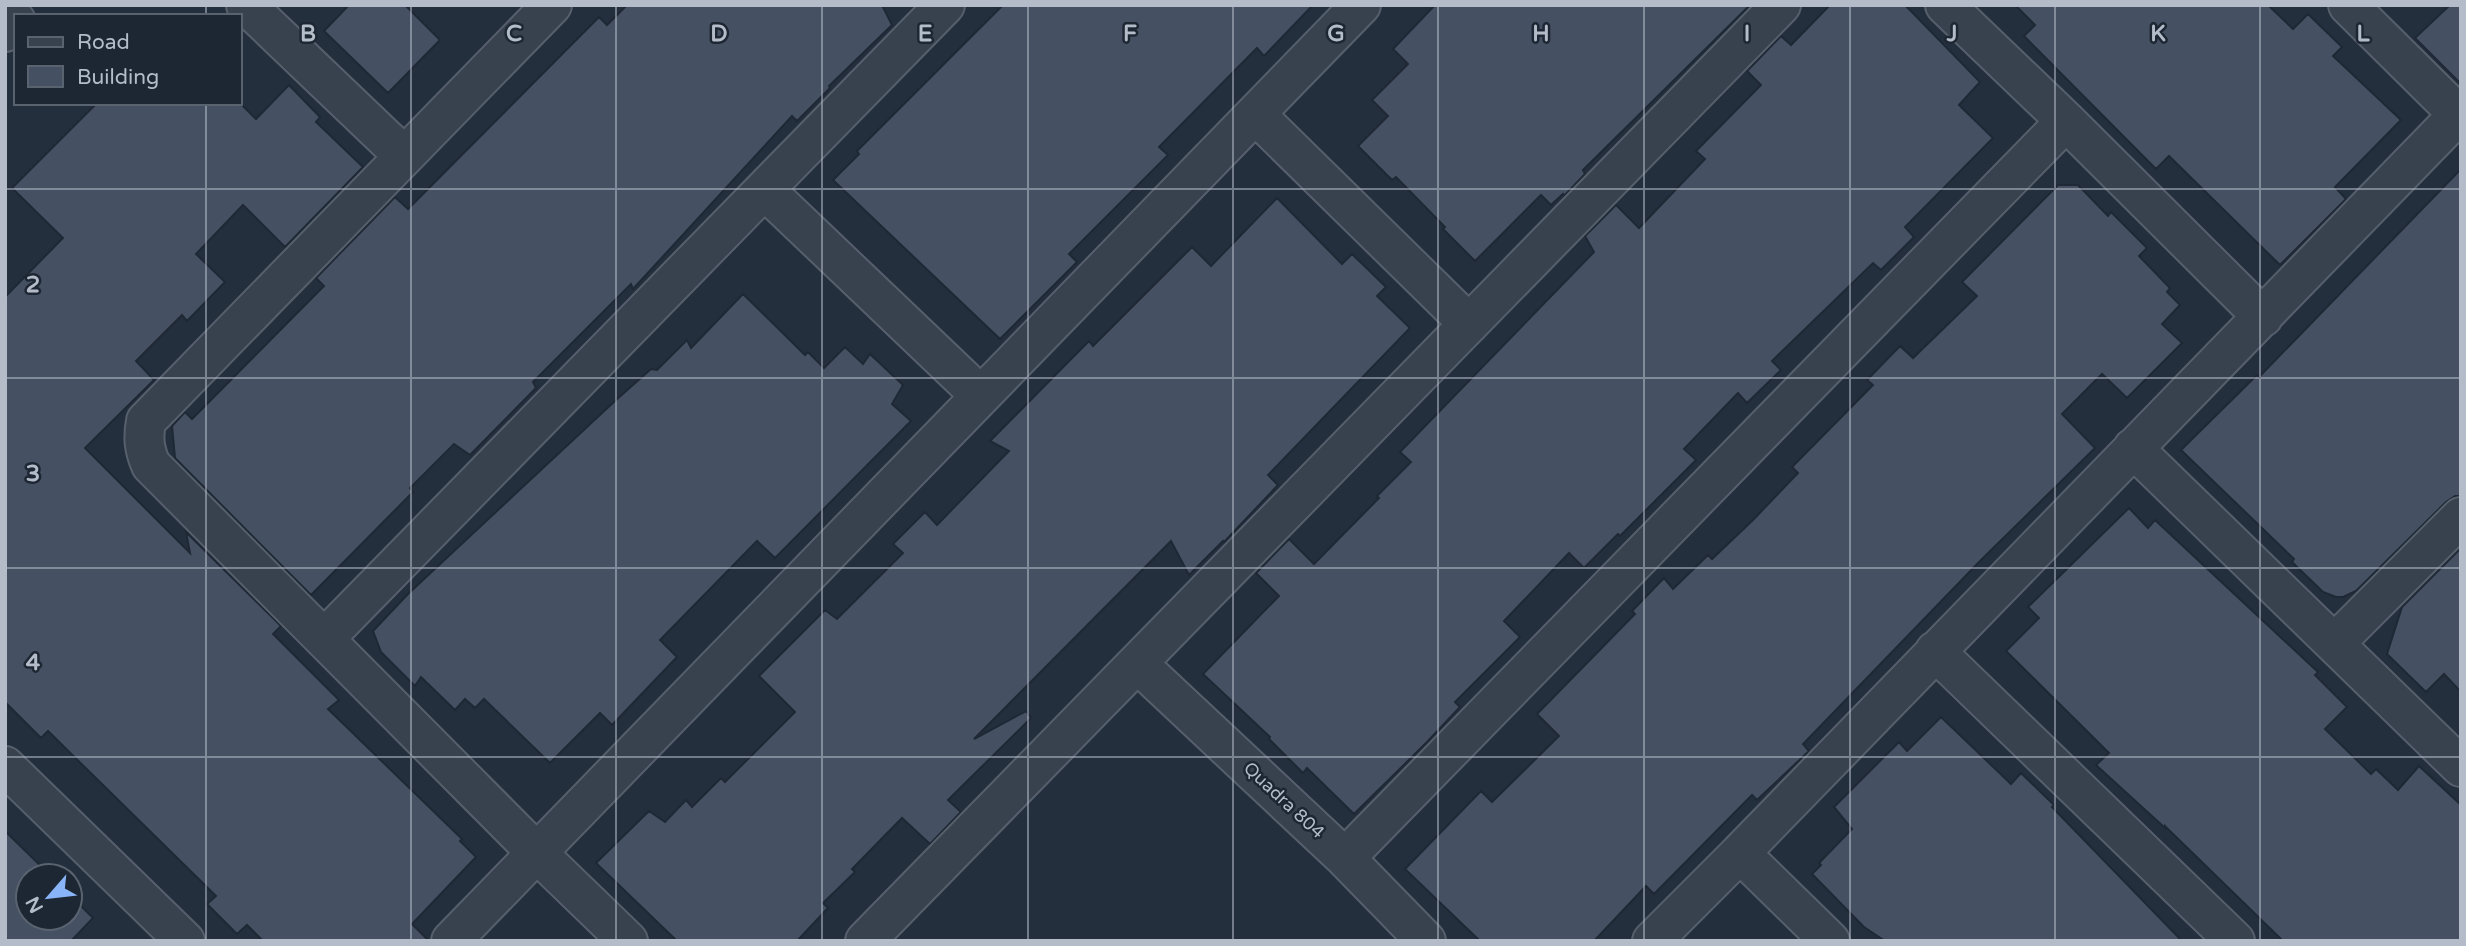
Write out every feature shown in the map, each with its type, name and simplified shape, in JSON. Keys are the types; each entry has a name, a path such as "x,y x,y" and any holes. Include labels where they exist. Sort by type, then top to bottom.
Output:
{"street":[{"path":"246,5 404,156"},
{"path":"552,5 146,421 143,438 151,465 628,941"},
{"path":"324,639 945,5"},
{"path":"452,941 1361,5"},
{"path":"865,941 1781,5"},
{"path":"1945,5 2263,317"},
{"path":"1652,941 2460,113 2348,5"},
{"path":"1255,114 1469,324"},
{"path":"1345,858 2066,121"},
{"path":"765,190 981,396"},
{"path":"2133,448 2461,767"},
{"path":"2336,643 2461,517"},
{"path":"1936,651 2235,941"},
{"name":"Quadra 804","path":"1138,664 1345,858 1426,941"},
{"path":"5,766 185,941"},
{"path":"1740,853 1830,941"}],"building":[{"path":"349,5 405,5 440,40 388,93 324,31"},
{"path":"627,5 882,5 892,25 797,121 792,116 633,289 631,284 533,382 536,388 470,455 454,444 410,488 413,492 311,595 175,458 172,426 185,412 192,419 324,286 316,278 395,197 408,209 599,17 607,25"},
{"path":"1003,5 1313,5 1264,56 1257,48 1159,147 1168,155 1069,254 1077,262 1000,339 833,180 859,154 857,151"},
{"path":"1435,5 1750,5 1583,170 1585,174 1564,196 1563,194 1551,205 1541,195 1475,261 1396,177 1392,180 1358,146 1388,116 1372,100 1408,64 1393,49"},
{"path":"1830,5 1905,5 1980,82 1959,105 1993,138 1905,227 1914,237 1881,270 1873,263 1772,361 1781,370 1747,403 1738,393 1684,449 1696,460 1620,536 1618,534 1584,568 1569,553 1504,621 1520,637 1455,702 1460,707 1354,814 1307,768 1303,773 1270,737 1203,674 1279,596 1256,573 1289,539 1314,564 1411,462 1400,452 1594,252 1585,236 1616,205 1639,228 1705,159 1696,151 1761,85 1747,71 1781,36 1791,45"},
{"path":"2015,5 2268,5 2293,29 2308,14 2342,47 2333,56 2401,120 2335,187 2346,199 2280,265 2169,156 2156,169 2024,36 2035,25"},
{"path":"2450,5 2461,5 2461,84 2415,38"},
{"path":"289,85 320,117 316,122 363,167 285,247 243,205 196,254 225,282 187,321 182,315 136,361 154,380 85,448 190,553 186,532 281,626 273,634 339,700 328,709 462,839 460,841 476,857 412,924 429,941 263,941 247,925 237,934 207,904 216,896 48,731 41,738 5,702 5,297 63,238 12,188 95,105 242,105 256,119"},
{"path":"2461,169 2461,496 2455,496 2446,502 2356,591 2336,597 2323,592 2292,562 2294,559 2181,450 2257,375 2259,377"},
{"path":"2058,185 2078,185 2108,216 2111,212 2147,248 2139,256 2170,288 2167,292 2180,305 2162,324 2182,343 2127,398 2102,374 2062,414 2095,448 1980,561 1803,744 1809,751 1757,800 1752,795 1654,894 1646,886 1594,941 1480,941 1405,869 1481,791 1492,802 1559,736 1537,714 1635,614 1632,611 1664,578 1673,589 1708,555 1712,559 1753,520 1798,473 1792,467 1873,385 1867,380 1900,346 1913,358 1977,296 1962,282"},
{"path":"1277,198 1342,264 1352,254 1386,287 1377,296 1410,328 1268,475 1278,485 1189,575 1171,541 974,739 1026,711 1031,718 948,800 961,812 930,844 902,818 852,869 855,872 823,903 828,908 797,941 677,941 596,863 649,811 665,822 686,800 692,807 721,778 725,782 795,712 759,676 825,610 837,619 903,553 893,544 925,512 937,525 1009,451 990,441 1089,341 1093,346 1192,247 1211,266"},
{"path":"743,294 805,355 808,352 824,368 845,347 863,364 870,354 903,385 892,404 911,421 775,558 757,541 660,640 677,657 612,725 600,713 550,763 484,699 475,708 465,699 455,710 421,677 415,686 381,652 373,631 408,594 616,400 651,369 657,370 687,340 691,348"},
{"path":"2129,508 2148,528 2155,520 2318,672 2315,675 2347,707 2325,729 2371,774 2376,769 2398,790 2419,766 2461,805 2461,941 2283,941 2165,826 2096,765 2109,753 2006,651 2039,618 2028,607"},
{"path":"2461,548 2461,692 2444,674 2426,692 2387,654 2402,607"},
{"path":"1941,717 2011,784 2021,773 2182,941 1885,941 1864,927 1812,874 1852,829 1834,807 1899,742 1907,751"},
{"path":"5,831 37,862 14,862 14,932 80,932 71,941 5,941"},
{"path":"84,909 93,918 84,927"}]}
